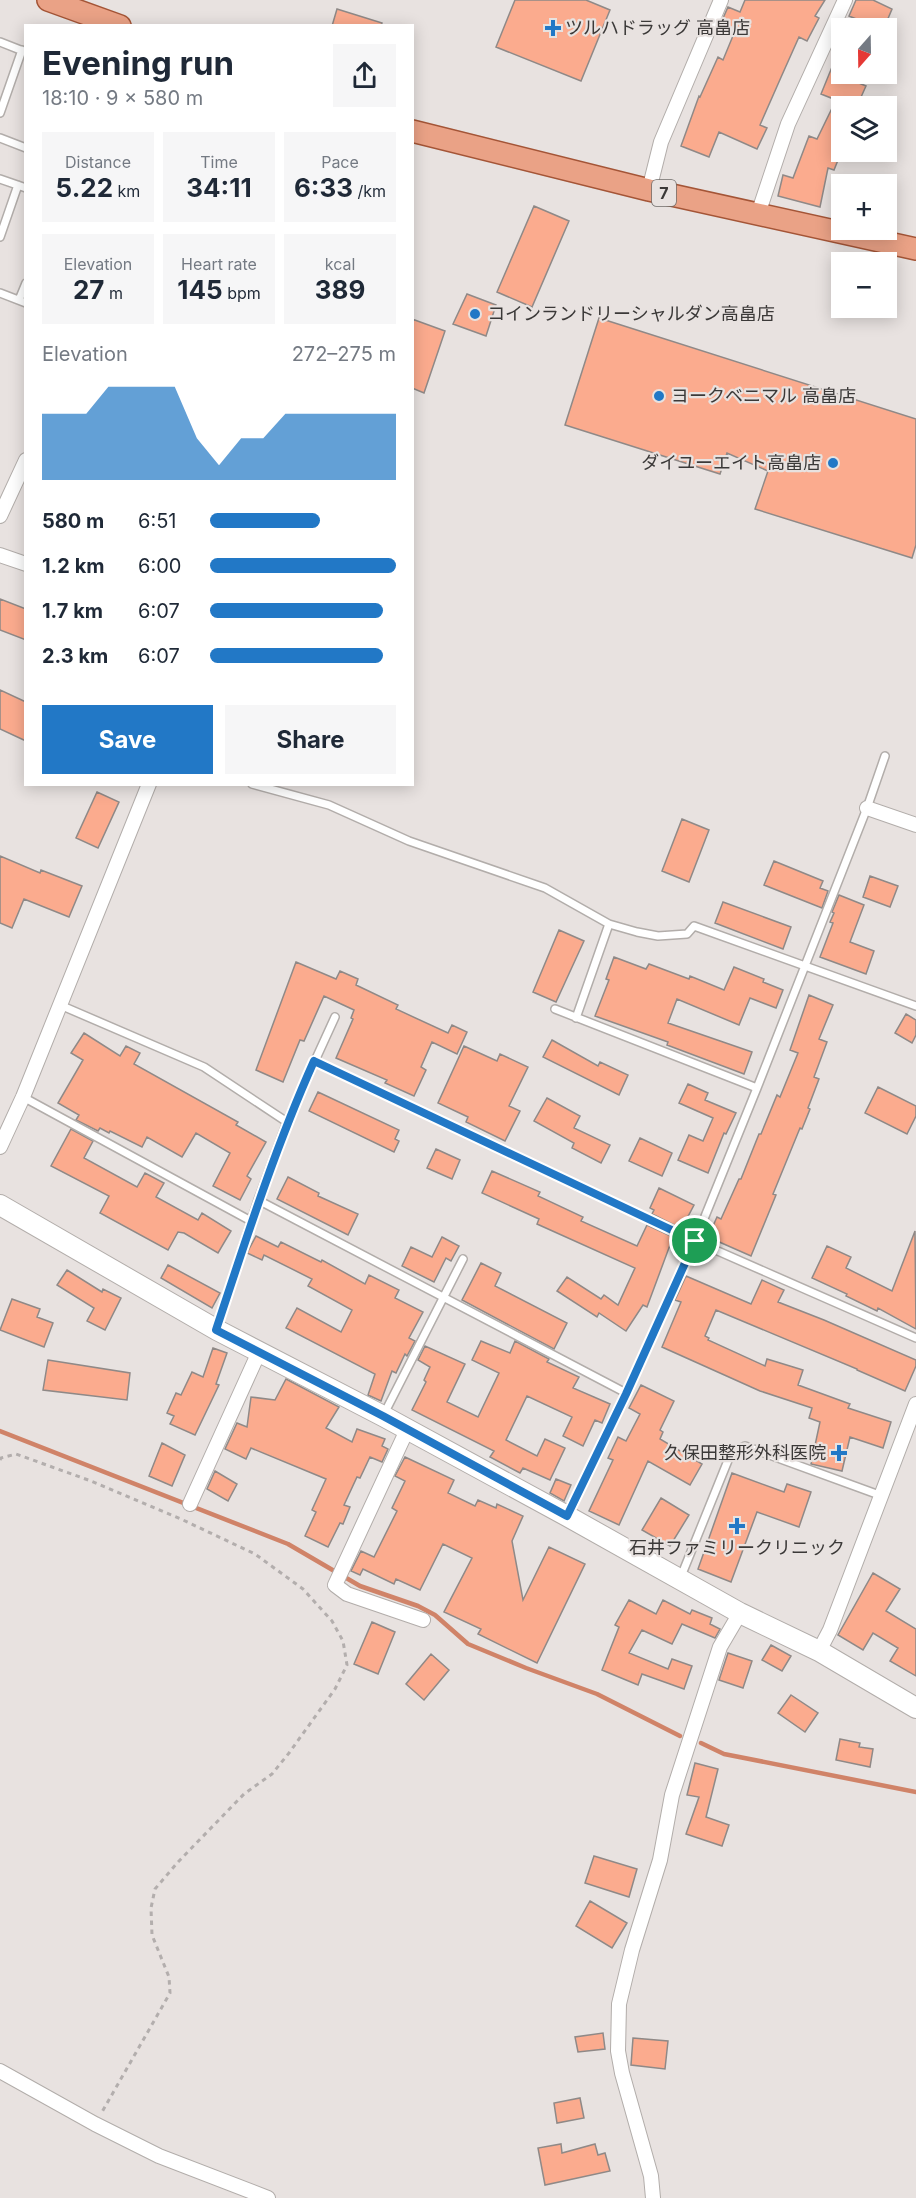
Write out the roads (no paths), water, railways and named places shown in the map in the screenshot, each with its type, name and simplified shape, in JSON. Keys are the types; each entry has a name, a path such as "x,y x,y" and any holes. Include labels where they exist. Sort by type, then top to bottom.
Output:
{"main road":[{"path":"48,0 114,24"},
{"name":"7","path":"414,137 916,249"}],"street":[{"path":"649,190 662,142 721,0"},
{"path":"758,214 788,124 845,0"},
{"path":"0,516 24,464"},
{"path":"0,555 24,563"},
{"path":"0,1147 23,1097 148,786"},
{"path":"867,808 916,825"},
{"path":"0,1205 216,1330 383,1416 740,1613 819,1651 916,1708"},
{"path":"190,1504 259,1352"},
{"path":"819,1651 830,1630 916,1404"},
{"path":"407,1430 334,1585 346,1594 423,1620"},
{"path":"653,2198 651,2176 618,2051 619,2004 632,1950 660,1860 672,1795 720,1647 740,1613"},
{"path":"0,2072 159,2156 268,2198"}],"lane":[{"path":"0,42 24,52 0,113"},
{"path":"0,138 24,147"},
{"path":"0,178 22,187 0,237"},
{"path":"0,293 22,302"},
{"path":"567,1516 626,1394 695,1241 867,808 885,756"},
{"path":"259,786 329,805 409,841 544,888 609,924 658,936 687,934 694,926 916,1006"},
{"path":"576,1018 609,924"},
{"path":"60,1005 204,1067 287,1122"},
{"path":"555,1009 757,1088"},
{"path":"216,1330 258,1200 287,1122 335,1017"},
{"path":"314,1061 695,1241 916,1338"},
{"path":"23,1097 251,1221"},
{"path":"258,1200 626,1394"},
{"path":"383,1416 442,1296 463,1259"},
{"path":"680,1579 730,1453 745,1446 882,1496"}],"waterway":[{"path":"0,1431 288,1544 360,1586 418,1606 435,1615 468,1644 597,1694 680,1736"},
{"path":"701,1743 724,1754 916,1792"}],"place":[{"name":"ツルハドラッグ 高畠店","path":"553,28"},
{"name":"コインランドリーシャルダン高畠店","path":"475,314"},
{"name":"ヨークベニマル 高畠店","path":"659,396"},
{"name":"ダイユーエイト高畠店","path":"833,463"},
{"name":"久保田整形外科医院","path":"839,1453"},
{"name":"石井ファミリークリニック","path":"737,1526"}]}
